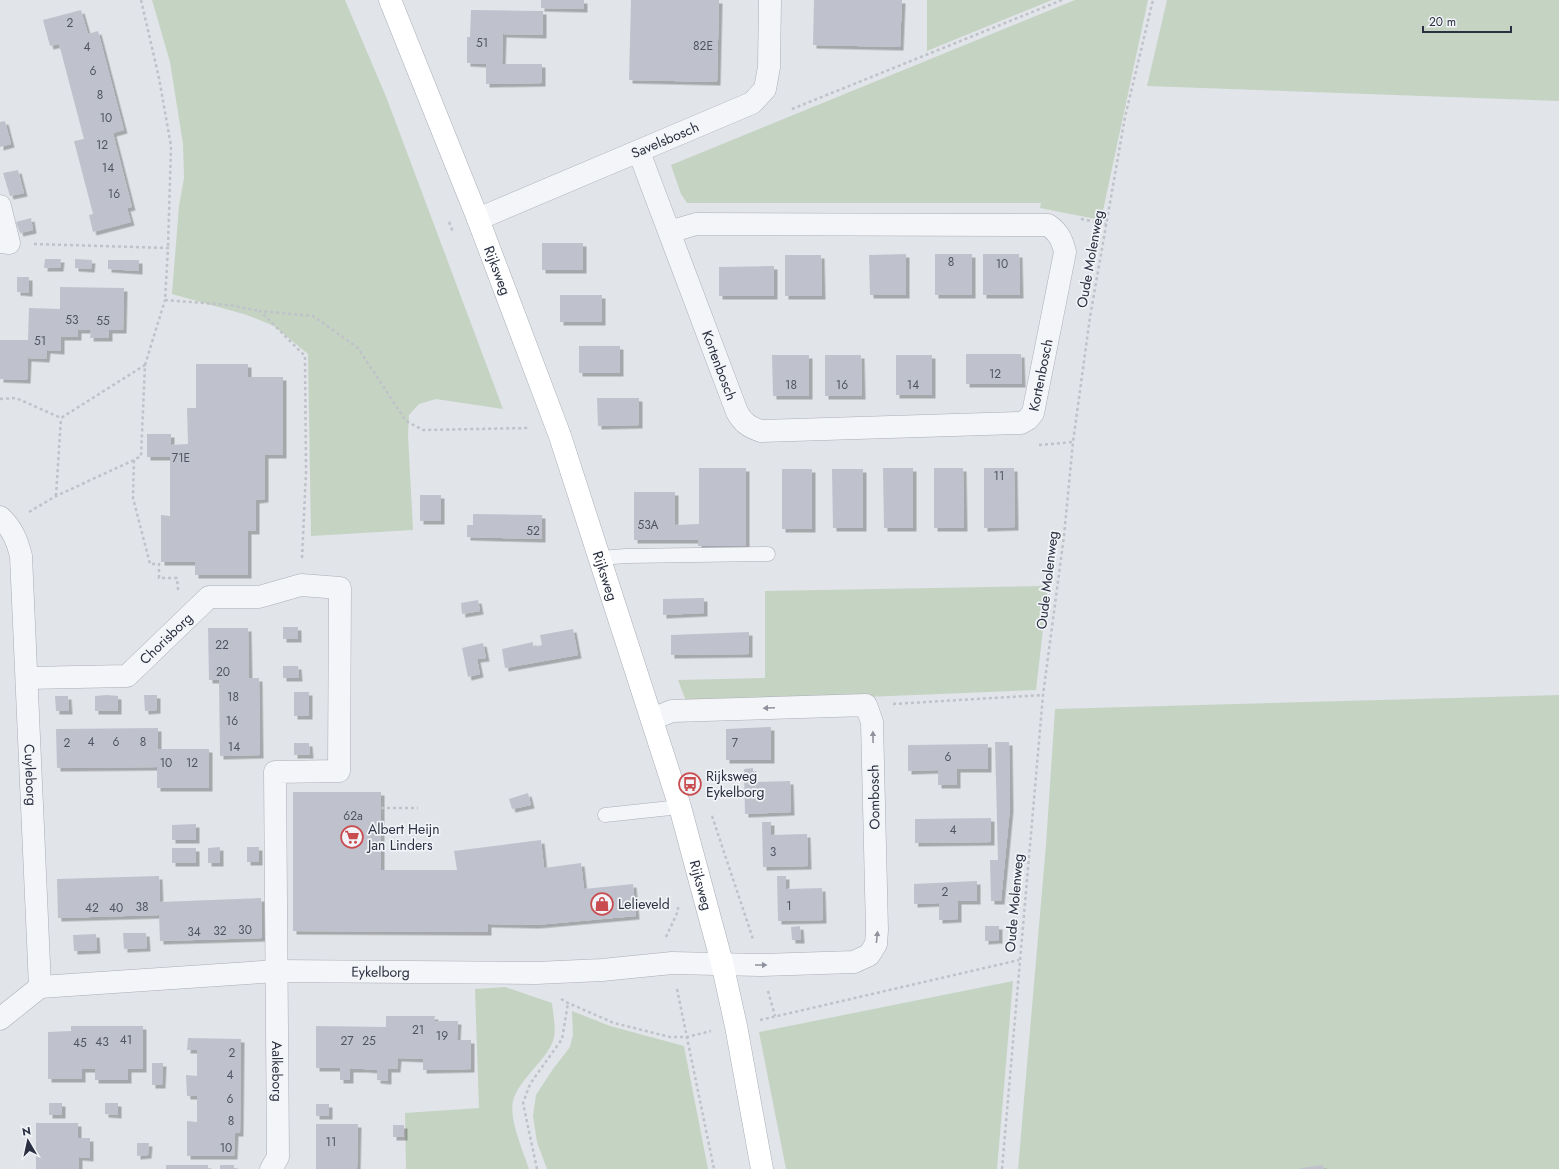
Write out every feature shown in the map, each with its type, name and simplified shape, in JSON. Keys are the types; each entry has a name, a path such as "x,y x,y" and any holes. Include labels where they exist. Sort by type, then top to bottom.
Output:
{"main road":[{"name":"Rijksweg","path":"390,0 478,219 560,436 652,719 680,807 722,963 736,1026 762,1169"}],"street":[{"name":"Savelsbosch","path":"478,219 752,103 765,89 770,68 770,0"},
{"name":"Kortenbosch","path":"639,152 736,412 743,422 751,428 762,431 1021,423 1028,419 1033,413 1065,252 1062,240 1057,231 1048,225 696,224 669,232"},
{"path":"0,206 5,242"},
{"name":"Cuyleborg","path":"4,521 16,539 21,556 40,987"},
{"path":"277,970 275,772 339,771 340,588 301,585"},
{"name":"Chorisborg","path":"27,678 127,676 209,598 259,597 301,585"},
{"path":"652,719 672,711 866,705"},
{"name":"Oombosch","path":"722,963 760,965 854,962 869,956 876,944 877,930 872,722 866,705"},
{"name":"Eykelborg","path":"40,987 277,970 536,973 602,970 672,963 722,963"},
{"name":"Aalkeborg","path":"271,1169 278,1157 277,970"},
{"path":"0,1019 40,987"}],"lane":[{"path":"600,558 768,554"},
{"path":"605,816 680,807"}],"path":[{"path":"4,521 141,456 145,364 165,300 171,146 159,78 141,0"},
{"path":"792,109 1062,0"},
{"name":"Oude Molenweg","path":"1002,1169 1043,695 1064,536 1073,442 1090,317 1124,125 1153,0"},
{"path":"5,242 168,248"},
{"path":"165,300 229,305 260,311 313,316 358,348 406,421 423,430 534,428"},
{"path":"260,311 304,356 306,472 301,585"},
{"path":"61,418 145,364"},
{"path":"0,399 16,398 61,418"},
{"path":"56,496 61,418"},
{"path":"1054,444 1073,442"},
{"path":"134,460 133,498 150,564 159,564 159,578 177,578 180,626"},
{"path":"866,705 1043,695"},
{"path":"381,808 418,808"},
{"path":"536,973 544,987 568,1003 614,1023 670,1036 687,1037 1019,960"},
{"path":"537,1169 523,1103 530,1084 562,1039 568,1003"},
{"path":"687,1037 714,1169"}],"green space":[{"path":"152,0 345,0 387,99 503,409 436,399 419,404 409,415 408,435 413,530 311,536 308,354 274,326 247,315 172,294 179,206 184,178 183,144 170,62"},
{"path":"927,0 1052,0 927,51"},
{"path":"1075,0 1148,0 1101,220 1040,208 1041,203 687,203 681,194 671,165"},
{"path":"1167,0 1559,0 1559,101 1147,86"},
{"path":"1048,586 1036,690 769,701 689,709 678,680 765,678 765,591"},
{"path":"1559,695 1559,1169 1018,1169 1046,845 1055,709"},
{"path":"1013,981 997,1169 786,1169 759,1032"},
{"path":"505,987 552,1003 555,1029 551,1045 547,1053 521,1084 513,1101 512,1109 515,1126 529,1169 406,1169 405,1113 479,1108 475,989"},
{"path":"572,1011 610,1026 684,1046 708,1169 547,1169 537,1142 533,1116 536,1095 570,1047 573,1035"}],"building":[{"path":"541,0 584,0 584,9 541,8"},
{"path":"631,0 719,0 717,82 629,80"},
{"path":"814,0 902,0 900,47 813,45"},
{"path":"81,10 88,34 98,31 124,130 113,133 132,207 127,208 131,222 93,232 89,215 93,214 74,141 84,139 59,44 50,46 43,20"},
{"path":"471,10 543,11 543,35 503,34 502,64 542,64 542,83 486,84 486,64 467,63 467,37 470,37"},
{"path":"5,121 11,144 0,147 0,122"},
{"path":"18,170 24,193 10,196 3,173"},
{"path":"31,218 33,230 20,233 16,222"},
{"path":"542,243 583,243 583,270 542,270"},
{"path":"906,254 906,295 870,295 869,255"},
{"path":"935,254 972,254 972,295 935,295"},
{"path":"983,254 1019,254 1020,295 983,295"},
{"path":"785,255 821,255 822,296 785,296"},
{"path":"45,259 61,259 60,268 44,268"},
{"path":"75,259 92,260 91,269 75,268"},
{"path":"108,260 139,260 139,271 108,269"},
{"path":"774,266 774,296 719,296 719,267"},
{"path":"17,277 29,277 29,293 17,292"},
{"path":"60,287 124,288 123,330 109,330 109,338 90,338 91,330 78,330 78,337 61,337 61,351 47,350 46,359 28,358 27,380 0,379 0,340 28,340 29,308 60,309"},
{"path":"560,295 602,295 602,322 560,322"},
{"path":"579,346 620,346 620,373 579,373"},
{"path":"966,354 1021,354 1022,384 966,384"},
{"path":"772,355 809,355 809,396 773,396"},
{"path":"825,355 861,355 862,396 825,396"},
{"path":"896,355 932,355 932,395 896,395"},
{"path":"196,364 248,364 248,377 283,377 283,455 265,455 265,499 256,500 256,531 248,531 248,575 195,575 195,562 161,562 161,515 170,516 170,457 147,457 147,434 171,434 171,445 188,444 187,408 196,408"},
{"path":"597,398 639,398 639,425 598,426"},
{"path":"699,468 746,468 746,546 698,546 698,540 634,540 634,492 675,492 675,525 699,524"},
{"path":"883,468 913,468 913,528 884,528"},
{"path":"934,468 963,468 964,528 934,528"},
{"path":"984,468 1014,468 1015,527 984,528"},
{"path":"782,469 812,469 812,529 782,529"},
{"path":"832,469 863,469 863,528 833,528"},
{"path":"420,495 441,495 441,521 420,521"},
{"path":"473,514 542,515 542,539 467,537 467,525 473,525"},
{"path":"704,598 704,613 663,615 663,599"},
{"path":"478,600 480,611 462,614 461,603"},
{"path":"283,627 298,627 298,639 283,639"},
{"path":"208,628 248,628 249,678 259,678 260,755 220,756 219,680 209,680"},
{"path":"573,629 578,655 505,668 502,649 533,642 533,647 542,645 540,635"},
{"path":"749,632 749,654 671,655 671,635"},
{"path":"483,643 486,658 477,659 480,674 468,677 462,648"},
{"path":"283,666 298,666 299,678 283,678"},
{"path":"294,692 309,692 309,716 294,716"},
{"path":"144,695 157,695 157,710 145,711"},
{"path":"55,696 68,696 69,711 56,711"},
{"path":"95,696 118,696 118,711 95,711"},
{"path":"771,727 771,760 726,760 726,729"},
{"path":"158,728 158,749 209,749 209,788 157,788 157,767 57,768 56,729"},
{"path":"995,742 1009,742 1010,808 1001,901 991,901 990,860 998,860"},
{"path":"294,743 309,743 310,755 294,755"},
{"path":"988,744 988,769 957,769 957,785 938,785 938,770 908,771 908,745"},
{"path":"753,768 753,782 790,781 791,812 745,814 744,769"},
{"path":"293,792 381,792 381,870 457,870 454,851 541,840 544,868 581,863 584,889 633,884 636,916 536,925 488,924 488,932 293,931"},
{"path":"528,793 531,805 512,809 509,799"},
{"path":"991,818 991,842 915,843 915,819"},
{"path":"762,822 771,822 771,835 807,834 808,866 763,867"},
{"path":"196,824 196,840 172,840 172,825"},
{"path":"220,847 220,863 208,863 208,848"},
{"path":"247,847 259,847 259,862 247,862"},
{"path":"172,848 196,848 196,863 172,863"},
{"path":"159,876 160,902 261,898 262,938 160,941 159,915 58,918 57,879"},
{"path":"777,876 786,876 786,889 822,888 823,920 778,921"},
{"path":"977,881 977,901 958,901 958,919 939,920 939,903 914,904 914,884"},
{"path":"800,926 801,940 792,940 791,927"},
{"path":"985,926 999,926 999,940 985,941"},
{"path":"123,933 146,933 147,948 124,949"},
{"path":"96,934 97,950 74,951 73,935"},
{"path":"386,1016 435,1016 434,1021 458,1021 457,1040 471,1040 471,1069 423,1070 423,1059 398,1058 397,1069 388,1069 388,1081 377,1080 377,1070 350,1069 350,1080 340,1080 340,1068 316,1068 316,1026 386,1027"},
{"path":"71,1026 143,1026 143,1069 128,1069 128,1080 95,1080 95,1069 82,1069 82,1079 48,1079 48,1032 71,1031"},
{"path":"188,1038 241,1039 240,1133 235,1133 234,1156 187,1156 187,1121 197,1122 197,1096 187,1096 186,1075 197,1076 197,1050 187,1050"},
{"path":"152,1063 163,1063 162,1085 152,1085"},
{"path":"49,1103 62,1103 62,1115 49,1115"},
{"path":"105,1103 118,1103 118,1115 105,1114"},
{"path":"316,1104 329,1104 329,1116 316,1116"},
{"path":"36,1123 78,1123 78,1138 90,1138 90,1158 79,1157 79,1169 36,1169"},
{"path":"316,1124 358,1124 357,1169 316,1169"},
{"path":"393,1125 404,1125 404,1137 393,1137"},
{"path":"137,1143 149,1143 148,1155 137,1156"},
{"path":"166,1165 208,1165 208,1169 166,1169"},
{"path":"220,1165 234,1165 234,1169 220,1169"},
{"path":"1323,1165 1324,1169 1301,1169 1301,1168"}],"place":[{"name":"Rijksweg Eykelborg","path":"690,784"},
{"name":"Albert Heijn Jan Linders","path":"352,837"},
{"name":"Lelieveld","path":"602,904"}]}
